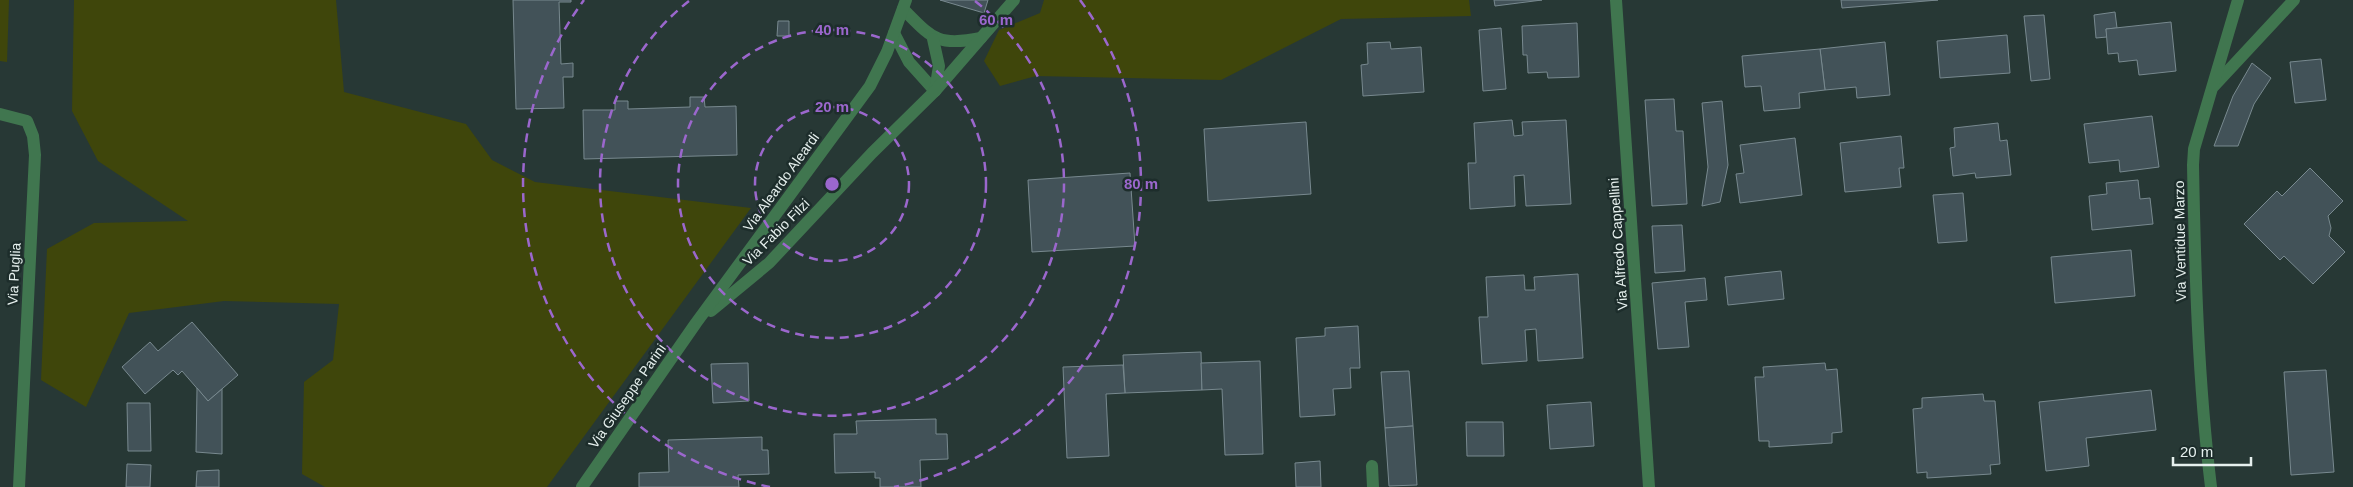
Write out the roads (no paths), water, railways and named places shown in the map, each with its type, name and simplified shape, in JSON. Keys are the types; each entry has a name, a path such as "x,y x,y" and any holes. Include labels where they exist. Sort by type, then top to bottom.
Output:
{"street":[{"name":"Via Fabio Filzi","path":"696,323 769,263 872,153 935,91 1014,0"},
{"name":"Via Alfredo Cappellini","path":"1616,0 1649,487"},
{"name":"Via Ventidue Marzo","path":"2211,487 2204,430 2196,292 2193,165 2194,149 2238,0"},
{"path":"2213,88 2294,0"},
{"path":"904,5 933,39 938,66 935,91"},
{"name":"Via Aleardo Aleardi","path":"696,323 870,86 894,34 904,5"},
{"path":"894,34 909,62 935,91"},
{"path":"933,39 964,42 981,38"},
{"name":"Via Puglia","path":"0,114 27,121 34,136 35,155 19,487"},
{"name":"Via Giuseppe Parini","path":"582,487 696,323"},
{"path":"1372,466 1373,487"}]}
